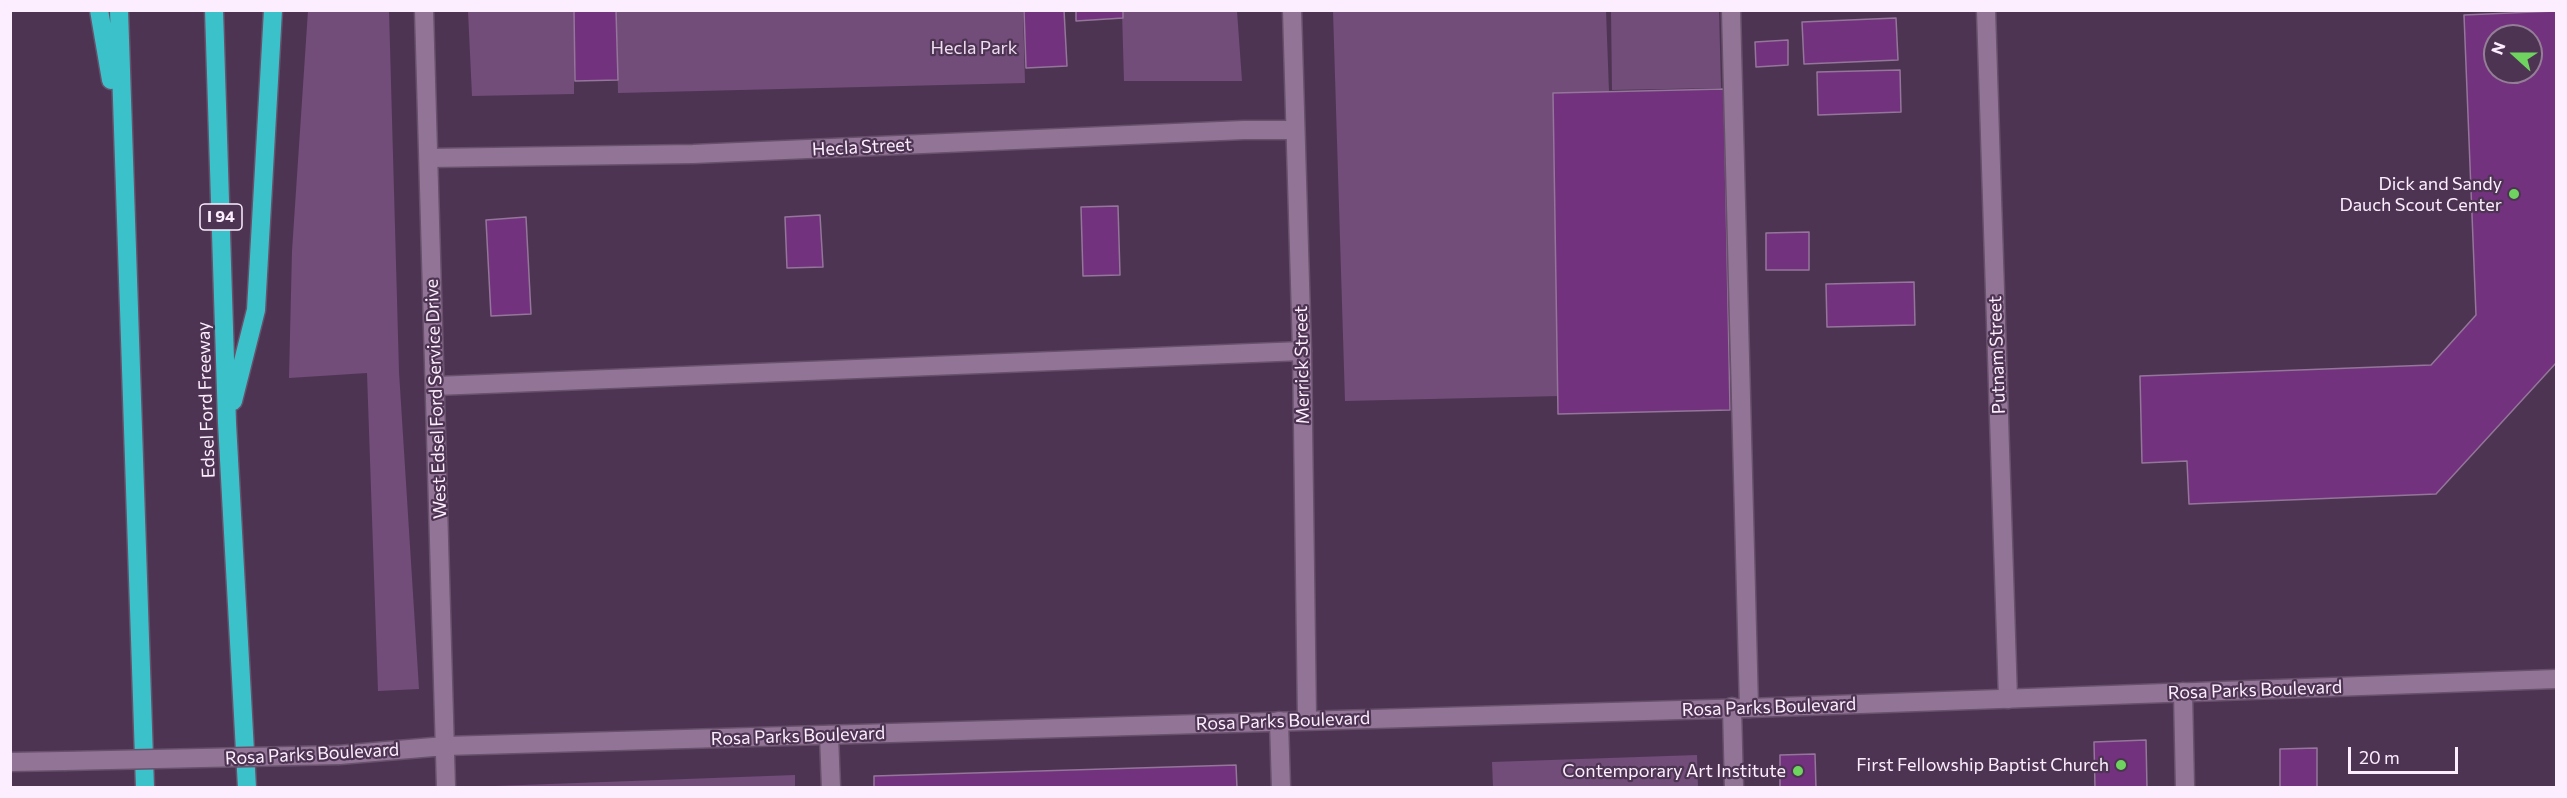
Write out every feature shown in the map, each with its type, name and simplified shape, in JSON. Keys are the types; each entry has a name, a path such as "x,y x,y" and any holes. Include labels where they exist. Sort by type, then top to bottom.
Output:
{"highway":[{"path":"99,10 121,135"},
{"path":"119,10 121,135 145,788"},
{"name":"Edsel Ford Freeway","path":"214,10 227,423 247,788"},
{"path":"227,423 256,310 273,10"}],"street":[{"name":"West Edsel Ford Service Drive","path":"424,10 446,788"},
{"name":"Merrick Street","path":"1292,10 1302,351 1307,719"},
{"path":"1731,10 1740,708 1734,788"},
{"name":"Putnam Street","path":"1986,10 2008,699"},
{"name":"Hecla Street","path":"429,158 693,154 1244,130 1295,130"},
{"path":"436,386 1302,351"},
{"name":"Rosa Parks Boulevard","path":"10,762 339,755 445,746 1740,708 2556,679"},
{"path":"2183,692 2185,788"},
{"path":"1279,721 1281,788"},
{"path":"829,735 831,788"}],"green space":[{"path":"308,11 389,11 399,372 419,689 378,691 367,373 289,378 292,251"},
{"path":"468,11 574,11 574,94 472,96"},
{"name":"Hecla Park","path":"616,11 1023,11 1025,83 618,93"},
{"path":"1122,11 1237,11 1242,81 1124,81"},
{"path":"1333,11 1606,11 1609,92 1553,93 1560,396 1345,401"},
{"path":"1611,11 1719,11 1721,88 1612,90"},
{"path":"1697,755 1698,787 1493,787 1492,762"},
{"path":"795,775 795,788 495,786"}],"building":[{"path":"574,10 616,10 618,80 575,81"},
{"path":"1024,10 1064,10 1067,66 1026,68"},
{"path":"1076,10 1123,10 1123,18 1076,21"},
{"name":"Dick and Sandy Dauch Scout Center","path":"2556,11 2556,363 2436,494 2189,504 2187,461 2142,463 2140,376 2431,365 2476,315 2464,15"},
{"path":"1896,18 1898,60 1804,64 1802,22"},
{"path":"1788,40 1788,65 1756,67 1755,42"},
{"path":"1900,70 1901,112 1818,115 1817,72"},
{"path":"1724,89 1730,410 1558,414 1553,93"},
{"path":"1118,206 1120,275 1083,276 1081,207"},
{"path":"820,215 823,267 787,268 785,217"},
{"path":"526,217 531,314 491,316 486,220"},
{"path":"1809,232 1809,270 1766,270 1766,233"},
{"path":"1914,282 1915,325 1827,327 1826,284"},
{"name":"First Fellowship Baptist Church","path":"2146,740 2147,788 2095,788 2094,742"},
{"path":"2317,748 2317,788 2280,788 2280,749"},
{"name":"Contemporary Art Institute","path":"1815,754 1816,788 1780,788 1780,755"},
{"path":"1236,765 1237,788 874,788 874,776"}],"place":[{"name":"Dick and Sandy Dauch Scout Center","path":"2514,194"},
{"name":"First Fellowship Baptist Church","path":"2121,765"},
{"name":"Contemporary Art Institute","path":"1798,771"}]}
